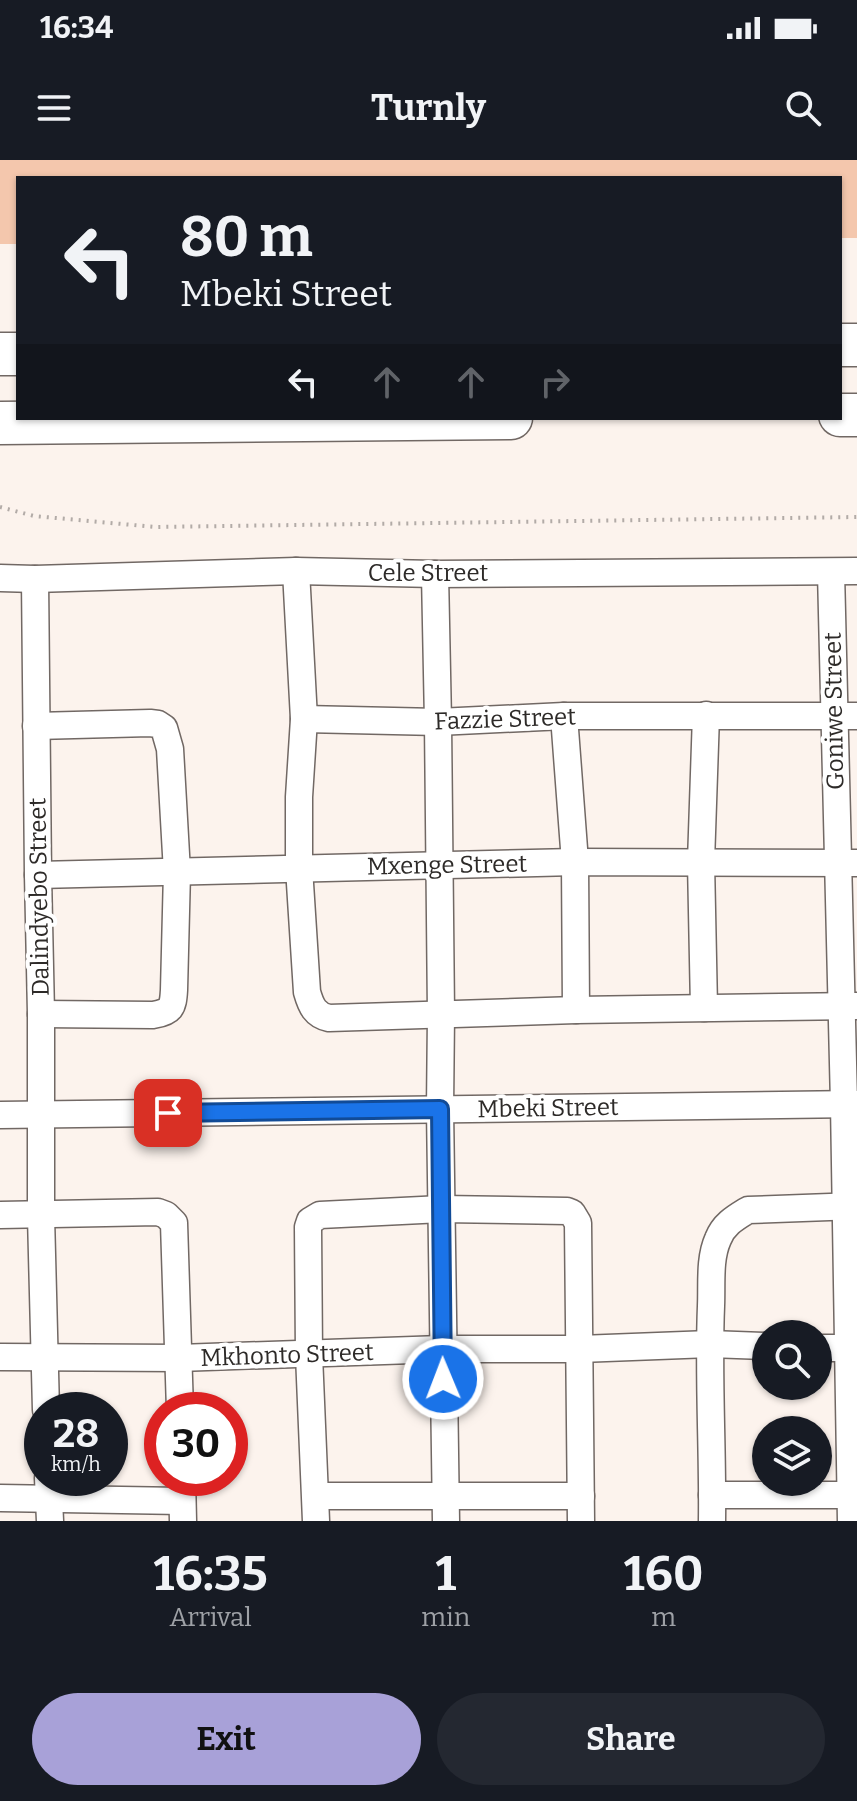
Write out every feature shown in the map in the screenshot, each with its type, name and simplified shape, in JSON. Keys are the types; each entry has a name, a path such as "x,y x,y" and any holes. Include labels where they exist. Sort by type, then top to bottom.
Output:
{"main road":[{"path":"0,423 307,420"}],"street":[{"name":"Cele Street","path":"0,578 296,571 435,574 844,572"},
{"path":"296,571 304,719 299,868 307,992 314,1010 321,1016 849,1006"},
{"name":"Goniwe Street","path":"844,572 853,1504"},
{"path":"435,574 446,1509"},
{"name":"Dalindyebo Street","path":"35,579 45,1392"},
{"path":"704,1008 701,862 706,715"},
{"path":"564,716 575,862 576,1010"},
{"name":"Fazzie Street","path":"304,719 438,722 564,716 845,716"},
{"path":"36,726 150,723 164,728 170,749 177,872 174,990 170,1009 153,1015 41,1014"},
{"name":"Mxenge Street","path":"38,875 575,862 847,864"},
{"name":"Mbeki Street","path":"0,1115 850,1104"},
{"path":"851,1206 748,1210 733,1219 717,1241 713,1257 710,1344 712,1508 853,1504"},
{"path":"442,1209 567,1211 575,1216 578,1223 580,1349 581,1509 316,1509 309,1355 310,1221 328,1214 442,1209"},
{"path":"0,1215 158,1212 171,1218 174,1223 180,1392"},
{"name":"Mkhonto Street","path":"0,1357 179,1358 442,1349 752,1346"},
{"path":"832,1348 853,1349"},
{"path":"0,1498 182,1500"}],"path":[{"path":"0,507 34,516 155,527 857,517"}],"shaded area":[{"path":"0,160 857,160 857,238 842,238 842,176 16,176 16,244 0,244"}],"route":[{"path":"168,1113 440,1109 443,1379"}]}
